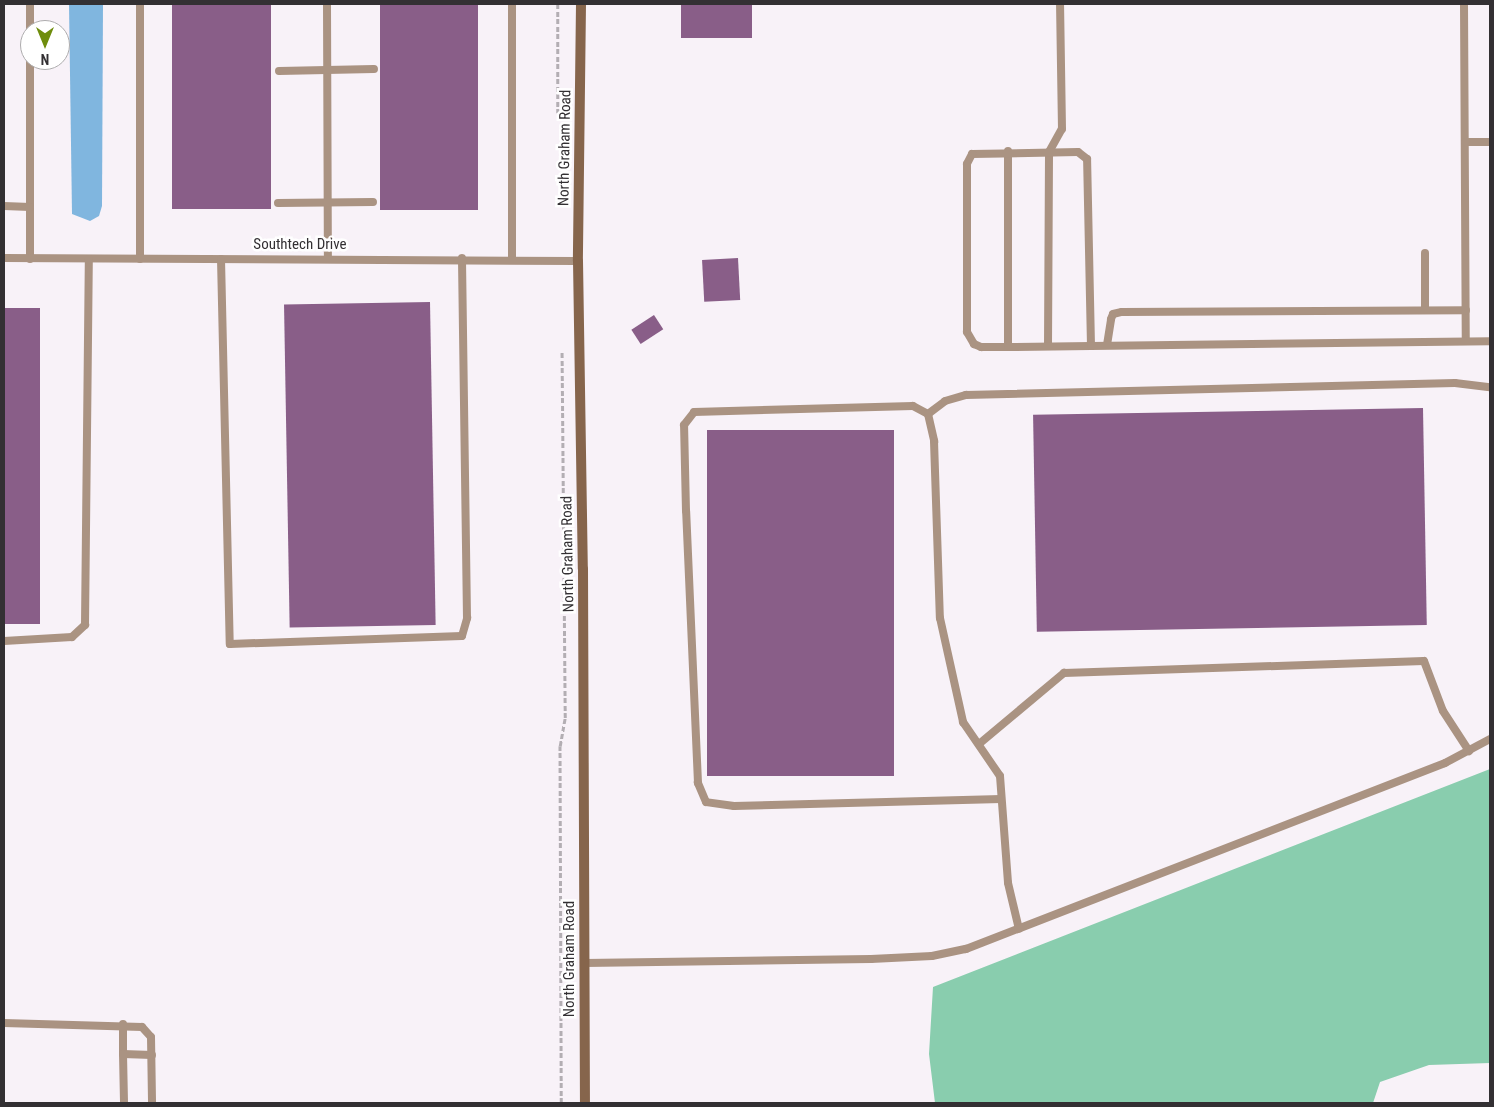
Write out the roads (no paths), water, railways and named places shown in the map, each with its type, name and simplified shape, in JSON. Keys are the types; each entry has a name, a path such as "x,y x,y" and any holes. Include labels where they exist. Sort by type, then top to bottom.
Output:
{"street":[{"name":"North Graham Road","path":"581,4 578,261 585,1103"}],"lane":[{"path":"26,259 30,207 30,4"},
{"path":"140,4 140,259"},
{"path":"326,4 328,259"},
{"path":"512,4 512,258"},
{"path":"1048,346 1048,152 1062,129 1060,4"},
{"path":"1464,4 1466,341"},
{"path":"279,71 374,69"},
{"path":"1465,142 1490,142"},
{"path":"1008,151 1008,346"},
{"path":"1091,346 1087,159 1078,152 1008,151 972,154 967,158 967,332 974,344 981,347 1008,346 1048,346 1091,346 1107,346 1490,341"},
{"path":"278,203 373,202"},
{"path":"4,206 30,207"},
{"path":"1425,253 1425,310"},
{"name":"Southtech Drive","path":"4,258 512,258 578,261"},
{"path":"221,259 230,644 462,636 467,618 462,258"},
{"path":"4,641 65,638 80,632 85,626 89,259"},
{"path":"1107,346 1113,314 1122,312 1466,310"},
{"path":"928,414 945,401 966,395 1455,383 1490,387"},
{"path":"1001,799 734,806 706,802 698,783 684,425 694,412 724,408 913,406 928,414 934,441 940,618 964,722 1000,776 1008,883 1019,929"},
{"path":"979,744 1064,673 1424,662 1443,711 1468,751"},
{"path":"584,963 932,956 966,949 1445,764 1490,739"},
{"path":"4,1023 123,1024 142,1027 151,1037 152,1103"},
{"path":"123,1024 124,1103"},
{"path":"123,1054 152,1055"}],"water":[{"path":"69,4 103,4 102,206 99,216 90,221 72,214"}]}
